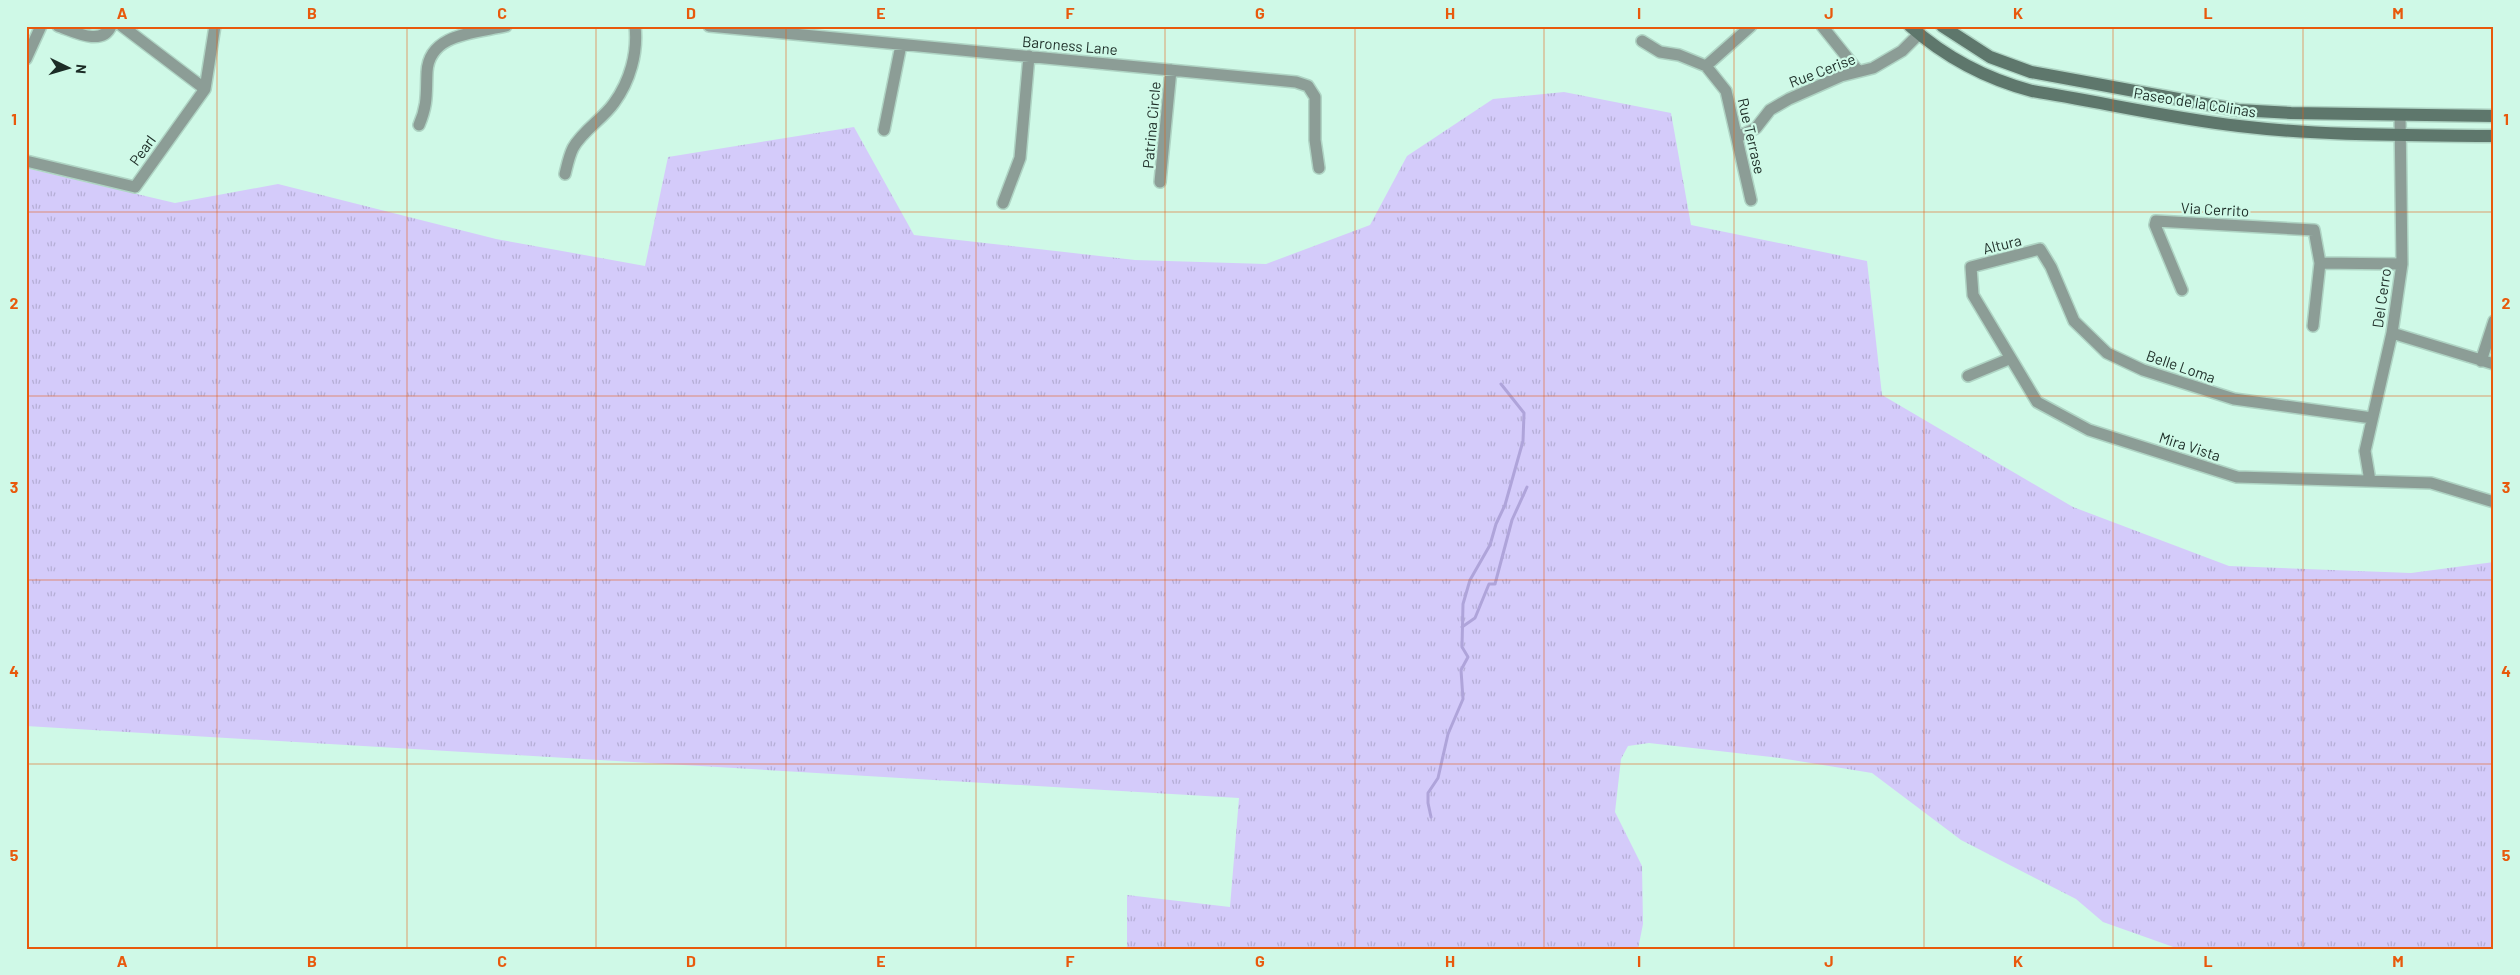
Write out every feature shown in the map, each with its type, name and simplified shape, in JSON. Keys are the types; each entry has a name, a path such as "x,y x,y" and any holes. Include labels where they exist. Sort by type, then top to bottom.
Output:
{"main road":[{"name":"Paseo de la Colinas","path":"1942,26 1990,57 2010,66 2063,79 2238,110 2291,113 2494,116"},
{"name":"Paseo de la Colinas","path":"1918,29 1962,63 2006,84 2032,91 2225,124 2274,129 2400,135 2494,136"}],"street":[{"path":"26,59 41,26"},
{"path":"58,26 96,38 104,35 111,26"},
{"path":"122,26 205,89 215,26"},
{"path":"419,124 426,106 427,66 433,50 446,40 506,26"},
{"path":"565,174 572,150 580,138 614,103 626,82 637,43 635,26"},
{"name":"Baroness Lane","path":"709,26 840,32 901,45 1272,78 1308,86 1315,97 1314,140 1318,168"},
{"path":"1642,41 1660,52 1679,55 1706,66 1751,26"},
{"path":"1822,26 1858,71"},
{"name":"Rue Cerise","path":"1738,137 1756,128 1770,110 1789,99 1858,71 1873,68 1902,51 1918,29"},
{"path":"884,130 901,45"},
{"path":"1003,203 1020,158 1029,56"},
{"name":"Rue Terrase","path":"1706,66 1726,92 1738,137 1751,200"},
{"name":"Patrina Circle","path":"1160,182 1171,70"},
{"name":"Pearl","path":"26,161 134,187 205,89"},
{"name":"Del Cerro","path":"2370,481 2365,451 2392,333 2402,264 2400,115"},
{"name":"Via Cerrito","path":"2182,290 2155,225 2156,221 2314,230 2320,262"},
{"name":"Altura","path":"1971,267 2040,250"},
{"name":"Belle Loma","path":"2040,250 2051,267 2074,321 2107,353 2143,370 2234,399 2372,418"},
{"path":"2313,326 2320,262 2402,264"},
{"name":"Mira Vista","path":"1971,267 1973,295 2009,359 2037,402 2089,430 2237,477 2431,483 2494,502"},
{"path":"2482,361 2494,321"},
{"path":"2392,333 2494,364"},
{"path":"1968,376 2009,359"}],"green space":[{"path":"1564,92 1671,113 1691,225 1867,261 1882,395 2073,507 2229,566 2411,573 2494,562 2494,949 2179,949 2103,922 2076,899 1961,840 1872,773 1780,758 1649,743 1628,746 1621,759 1615,812 1642,866 1643,924 1638,949 1127,949 1127,895 1230,907 1239,798 26,726 26,168 175,203 278,184 496,239 645,266 668,157 854,127 914,235 1135,260 1266,264 1370,225 1407,156 1493,99"}],"waterway":[{"path":"1431,817 1428,793 1438,778 1448,734 1463,699 1461,670 1468,657 1462,647 1463,604 1470,580 1490,545 1496,524 1505,505 1523,441 1524,413 1501,384"},
{"path":"1462,627 1475,618 1489,584 1495,584 1512,520 1527,487"}]}
